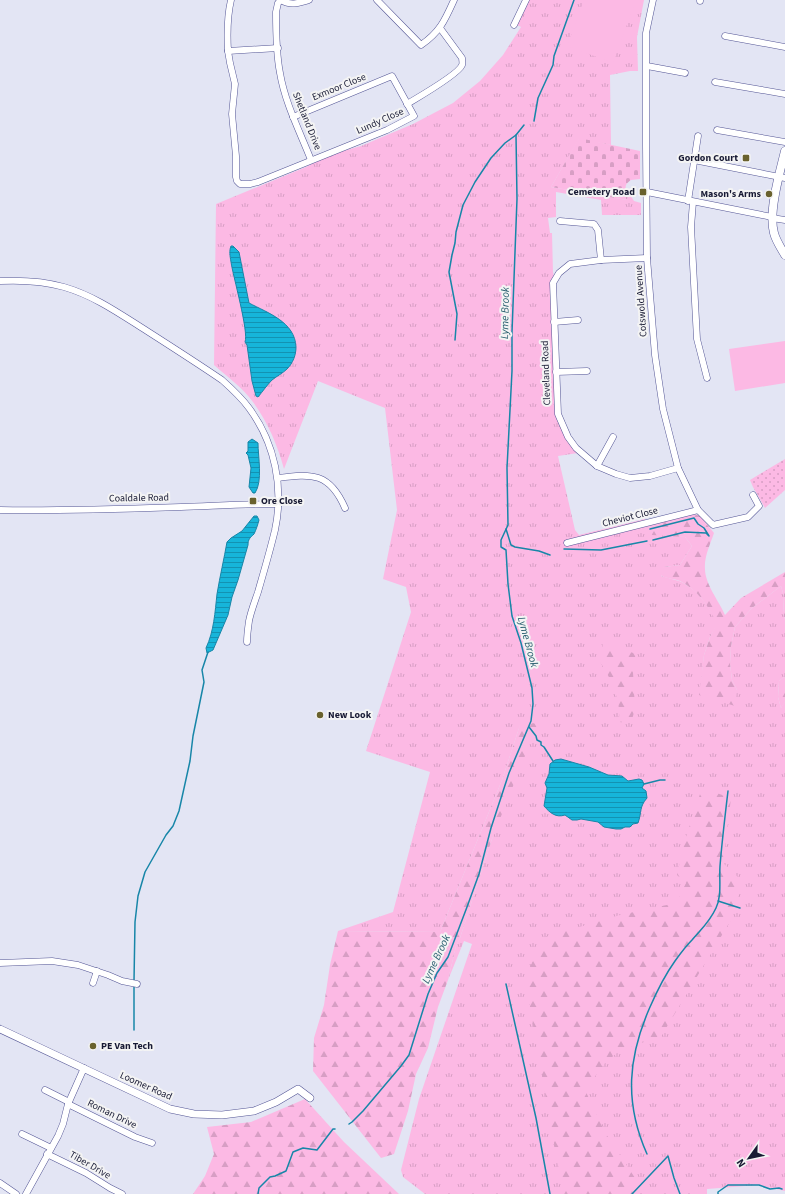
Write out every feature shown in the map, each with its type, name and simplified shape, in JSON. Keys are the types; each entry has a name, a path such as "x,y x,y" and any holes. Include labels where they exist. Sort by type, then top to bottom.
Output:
{"main road":[{"path":"785,151 782,177 772,217 774,233 785,255"}],"street":[{"path":"230,0 227,20 228,51 278,48"},
{"path":"281,0 290,4 295,4 309,0"},
{"name":"Shetland Drive","path":"228,51 235,84 232,114 237,181 240,184 254,184 312,160 293,116 283,88 280,73 276,12 278,3 281,0"},
{"path":"377,0 421,45 432,38 440,28 447,17 454,0"},
{"path":"514,25 526,0"},
{"name":"Cotswold Avenue","path":"653,0 646,33 648,258 655,355 663,409 678,468 698,510 713,525 748,517 759,506 753,495"},
{"path":"407,104 443,82 459,70 462,64 462,58 440,28"},
{"path":"726,36 785,47"},
{"path":"646,66 685,73"},
{"name":"Lundy Close","path":"312,160 387,130 414,116 392,76"},
{"name":"Exmoor Close","path":"293,116 392,76"},
{"path":"715,82 785,94"},
{"path":"717,130 785,142"},
{"path":"698,136 690,201 697,339 707,378"},
{"path":"694,160 782,177"},
{"path":"647,192 785,220"},
{"path":"560,221 594,224 598,230 601,260"},
{"name":"Cleveland Road","path":"648,258 601,260 570,264 559,273 553,283 558,414 568,437 576,448 597,466 630,478 650,476 678,468"},
{"path":"0,281 20,280 46,283 83,294 104,304 222,380 249,408 260,426 269,446 278,478 279,504 275,531 249,620 247,642"},
{"path":"554,322 578,320"},
{"path":"556,372 587,371"},
{"path":"597,466 613,437"},
{"path":"278,478 304,475 319,478 332,486 340,497 345,508"},
{"name":"Coaldale Road","path":"0,510 74,510 279,504"},
{"name":"Cheviot Close","path":"567,543 698,510"},
{"path":"0,963 52,961 78,965 122,981 137,984"},
{"path":"92,983 97,971"},
{"name":"Loomer Road","path":"0,1029 170,1109 194,1114 222,1115 254,1111 276,1102 298,1089 310,1098"},
{"path":"26,1194 58,1136 63,1124 68,1103 84,1068"},
{"name":"Roman Drive","path":"45,1090 148,1144"},
{"name":"Tiber Drive","path":"22,1134 122,1194"},
{"path":"0,1183 16,1194"}],"green space":[{"path":"528,0 644,0 637,37 638,71 610,75 611,145 579,139 551,187 627,200 629,193 634,201 641,203 641,215 602,215 601,200 556,192 556,217 548,218 550,233 552,233 553,272 556,286 560,409 565,428 578,453 558,456 575,530 579,535 645,519 652,534 685,537 692,546 680,565 664,567 661,576 686,584 697,593 718,623 710,637 704,655 700,695 737,690 732,680 730,664 731,646 735,627 752,608 781,586 784,597 783,614 785,619 785,676 779,681 778,697 781,708 785,701 785,1191 758,1185 707,1189 707,1194 425,1194 403,1177 401,1170 419,1099 472,944 464,941 448,980 456,946 460,938 492,839 520,725 502,780 440,932 338,931 393,912 430,772 366,751 411,612 406,587 383,579 397,510 385,408 318,381 284,469 278,450 261,413 241,388 214,365 216,204 306,167 329,155 361,146 413,124 453,103 480,81 503,55 521,27 517,25"},
{"path":"584,0 636,0 613,63 567,46"},
{"path":"579,138 640,151 640,179 631,180 626,184 628,193 627,200 551,187"},
{"path":"785,341 785,383 735,391 729,349"},
{"path":"785,459 785,490 765,508 750,480"},
{"path":"694,514 700,516 714,533 705,560 706,575 707,581 725,615 741,598 785,572 785,619 783,614 784,597 781,586 752,608 735,627 731,646 730,664 732,680 737,690 735,706 699,695 704,655 710,637 717,623 714,617 702,599 692,589 680,581 665,577 657,572 664,567 680,565 692,546 685,537 652,535 647,526"},
{"path":"603,642 636,654 633,672 635,709 631,723 619,722 619,706 615,690 600,662"},
{"path":"785,676 785,702 781,708 778,697 779,681"},
{"path":"538,723 492,839 460,938 456,946 448,980 438,1007 428,1048 416,1074 408,1111 394,1154 381,1158 313,1071 314,1038 324,1005 330,965 338,931 440,932 502,780 520,725"},
{"path":"702,788 731,798 723,863 743,882 731,920 662,1035 618,1052 605,1063 585,1090 606,1134 639,1184 639,1194 563,1194 530,1008 528,972 542,938 620,915 676,903 686,883 677,875 684,843"},
{"path":"305,1099 344,1142 399,1194 193,1194 205,1176 214,1154 207,1127 251,1122"}],"water":[{"path":"231,246 239,252 249,303 279,319 286,325 291,331 296,347 294,359 291,364 272,380 258,397 256,396 252,381 247,345 245,342 245,327 230,258"},
{"path":"252,439 258,443 259,482 255,493 253,493 249,487 251,468 248,455 246,453 248,451 248,442"},
{"path":"254,516 257,516 259,520 254,534 248,541 228,615 213,650 207,653 206,648 209,642 215,615 217,594 227,542 242,531"},
{"path":"561,759 589,767 608,775 622,776 628,781 639,779 642,780 644,784 642,788 646,791 647,798 644,801 638,823 633,824 630,827 616,829 604,827 598,822 581,819 572,820 565,815 559,816 549,811 544,806 547,788 545,783 549,774 550,764 555,760"}],"waterway":[{"name":"Lyme Brook","path":"534,121 538,98 553,65 554,56 574,0"},
{"name":"Lyme Brook","path":"349,1124 363,1111 409,1055 428,994 437,973 448,957 467,907 479,874 491,828 509,773 531,721 533,704 532,688 521,643 512,616 506,550 501,547 501,540 508,525 507,468 512,371 517,199 516,135 524,125"},
{"path":"455,340 457,314 449,272 456,232 463,205 475,182 491,158 505,143 516,135"},
{"path":"650,529 694,518 698,524 704,528 709,536"},
{"path":"506,529 511,545 550,555"},
{"path":"653,540 685,532 706,533 708,535"},
{"path":"564,549 601,550 647,541"},
{"path":"134,981 135,922 138,896 145,872 166,835 173,826 179,811 190,761 193,736 204,682 202,670 208,652"},
{"path":"529,727 553,761"},
{"path":"644,784 665,780"},
{"path":"647,1154 640,1135 632,1098 633,1062 637,1044 650,1007 671,966 708,922 718,903 728,791"},
{"path":"718,901 740,908"},
{"path":"506,984 536,1118 550,1194"},
{"path":"134,986 134,1030"},
{"name":"Lyme Brook","path":"258,1194 259,1188 270,1177 286,1171 293,1152 303,1148 317,1150 333,1129 335,1129"},
{"path":"632,1194 668,1156 680,1194"},
{"path":"718,1194 718,1192 728,1185 759,1185 770,1189 782,1189"}],"place":[{"name":"Gordon Court","path":"746,158"},
{"name":"Cemetery Road","path":"643,192"},
{"name":"Mason's Arms","path":"769,194"},
{"name":"Ore Close","path":"253,501"},
{"name":"New Look","path":"320,715"},
{"name":"PE Van Tech","path":"93,1046"}]}
